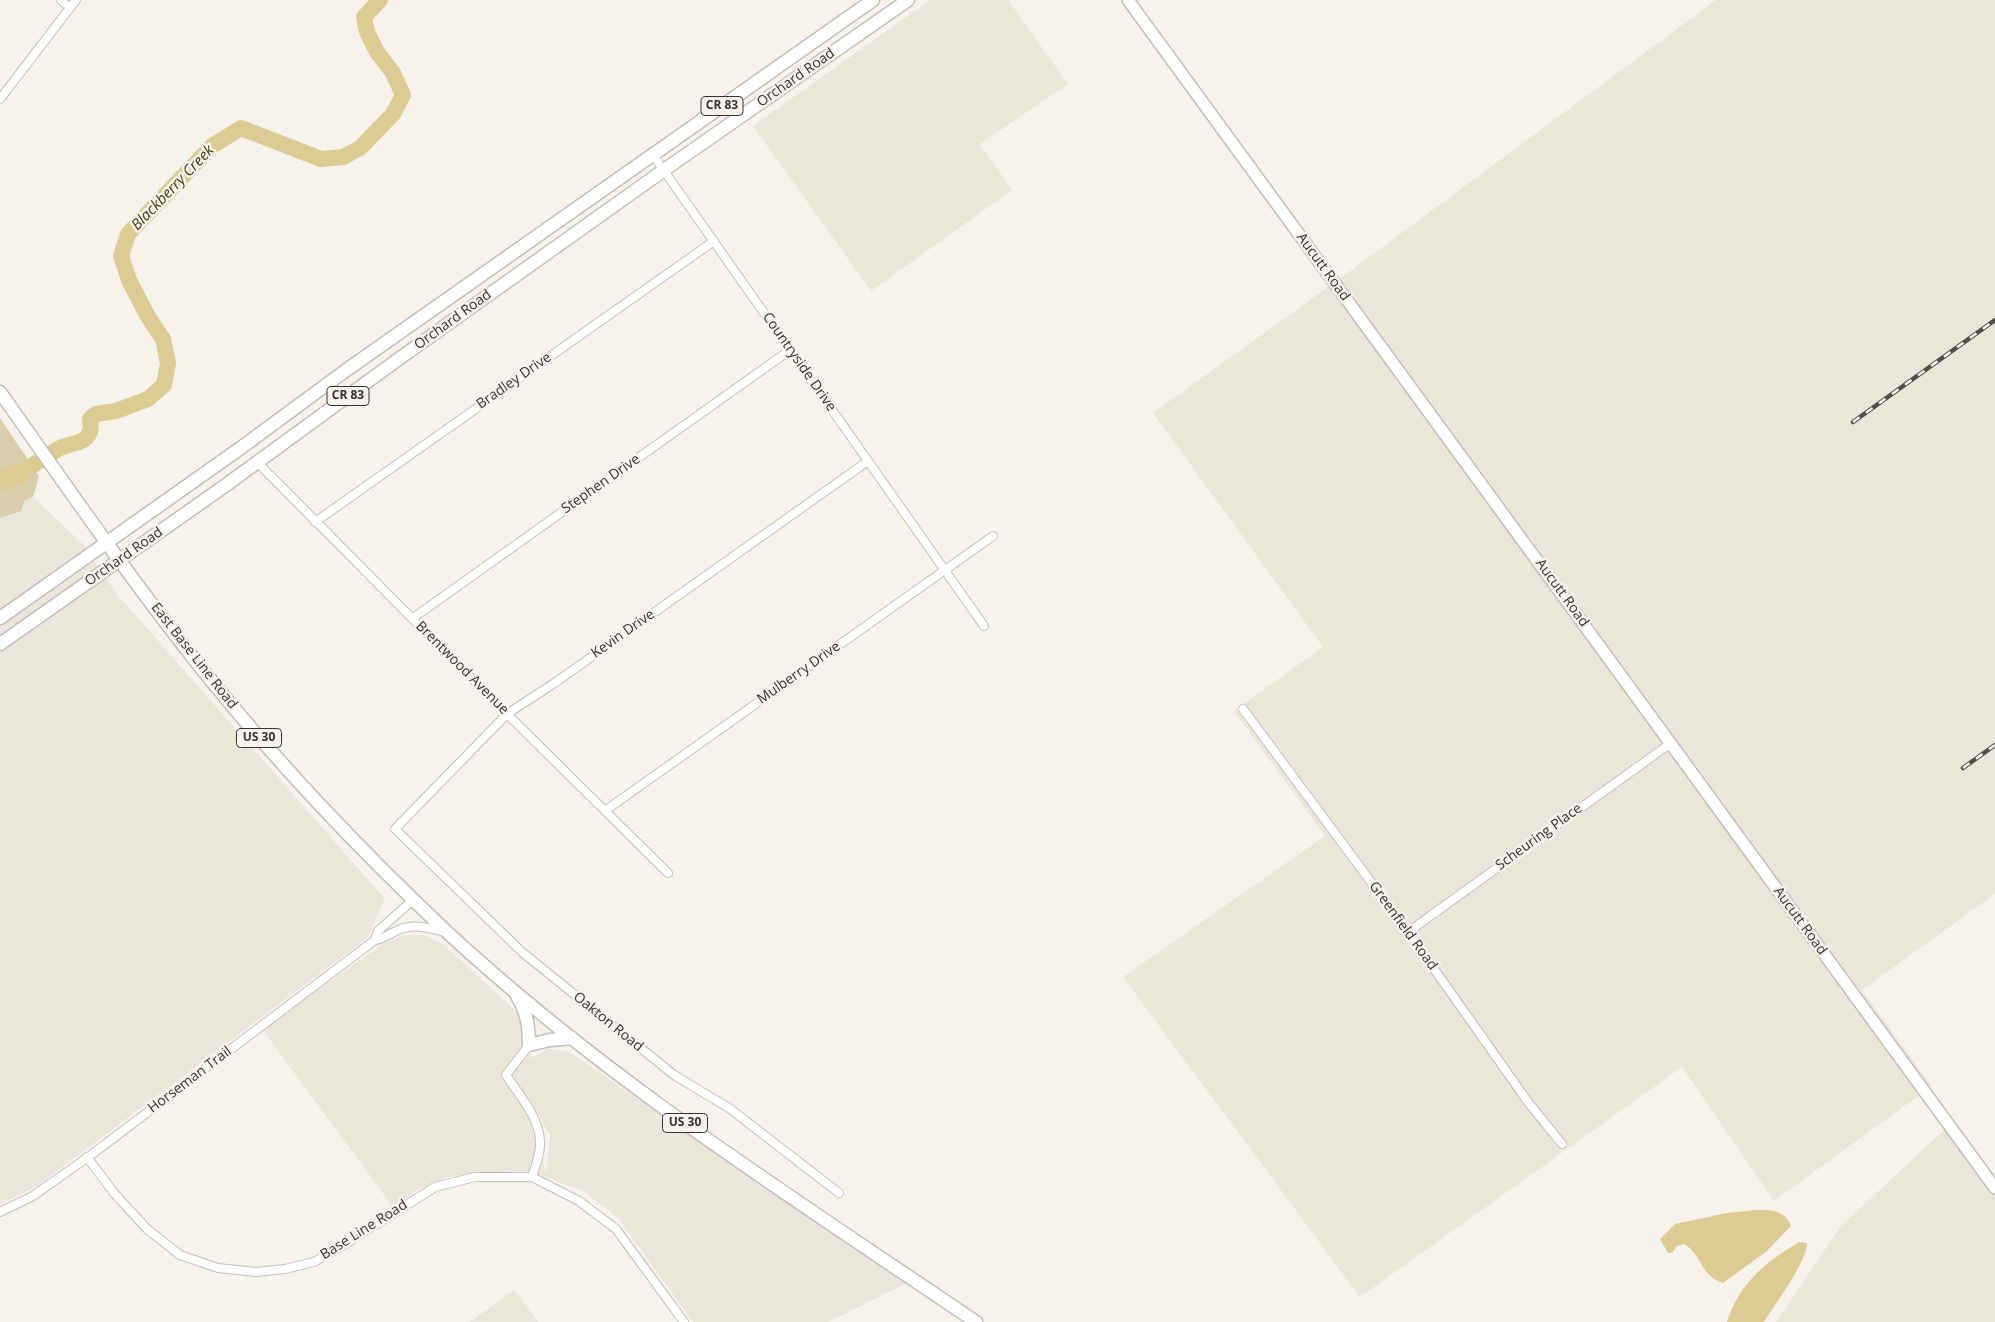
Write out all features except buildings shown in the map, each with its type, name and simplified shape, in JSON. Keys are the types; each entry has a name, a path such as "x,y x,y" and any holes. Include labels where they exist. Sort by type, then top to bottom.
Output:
{"main road":[{"name":"Orchard Road","path":"0,618 106,541 242,447 352,366 873,0"},
{"name":"Orchard Road","path":"0,644 664,170 908,0"},
{"name":"East Base Line Road","path":"0,392 106,541 204,672 265,745 317,802 414,899"},
{"name":"US 30","path":"414,899 448,933 616,1074 976,1322"},
{"path":"511,987 524,1008 528,1026 529,1045 550,1040 572,1038"}],"street":[{"path":"61,0 69,7"},
{"path":"0,99 76,0"},
{"name":"Aucutt Road","path":"1128,0 1995,1188"},
{"name":"Countryside Drive","path":"653,155 984,626"},
{"name":"Bradley Drive","path":"315,522 714,241"},
{"name":"Stephen Drive","path":"413,618 790,350"},
{"name":"Kevin Drive","path":"395,829 507,714 556,682 868,461"},
{"name":"Brentwood Avenue","path":"257,462 668,873"},
{"name":"Mulberry Drive","path":"606,810 993,536"},
{"name":"Greenfield Road","path":"1243,709 1408,932 1528,1102 1562,1144"},
{"name":"Scheuring Place","path":"1408,932 1671,743"},
{"name":"Oakton Road","path":"395,829 522,952 674,1075 729,1108 839,1193"},
{"name":"Horseman Trail","path":"375,940 378,931 414,899"},
{"name":"Horseman Trail","path":"0,1212 33,1196 87,1157 375,940 383,939 403,928 412,926 448,933"},
{"path":"529,1045 506,1075 530,1110 537,1127 540,1142 532,1177"},
{"name":"Base Line Road","path":"87,1157 114,1193 147,1229 180,1255 218,1268 256,1272 314,1262 435,1187 474,1177 532,1177 579,1201 616,1229 684,1322"}],"shaded area":[{"path":"930,0 1008,0 1068,84 980,144 1012,190 871,291 753,126"},
{"path":"1716,0 1995,0 1995,894 1862,990 1932,1086 1774,1201 1682,1067 1360,1297 1123,977 1325,836 1234,711 1323,647 1153,413 1342,277"},
{"path":"0,418 39,476 33,497 24,501 21,511 0,518"},
{"path":"17,463 29,482 0,491 0,470"},
{"path":"33,497 83,544 116,593 385,899 367,938 36,1187 0,1204 0,511"},
{"path":"405,935 424,935 444,945 519,1014 522,1030 532,1058 548,1049 568,1051 907,1283 829,1322 693,1322 618,1218 584,1192 546,1177 523,1171 475,1173 448,1177 419,1189 393,1207 262,1029 380,946","holes":["529,1099 550,1135 546,1175"]},
{"path":"1945,1129 1995,1197 1995,1322 1776,1322 1841,1226"},
{"path":"1757,1210 1777,1212 1785,1217 1791,1226 1767,1251 1723,1283 1715,1280 1705,1270 1690,1248 1684,1244 1677,1246 1672,1253 1668,1253 1660,1239 1675,1224 1727,1213"},
{"path":"1799,1242 1807,1243 1802,1261 1764,1322 1727,1322 1739,1296 1755,1275 1775,1258"},
{"path":"514,1290 538,1322 470,1322"}],"waterway":[{"name":"Blackberry Creek","path":"0,482 23,471 58,449 78,443 84,439 90,431 90,419 96,414 116,411 148,399 164,385 168,363 163,339 147,315 129,280 121,256 128,234 212,146 241,128 321,159 343,157 360,148 393,114 403,95 393,73 377,52 367,32 364,17 380,0"}],"railway":[{"path":"1853,422 1995,320"},
{"path":"1963,768 1995,745"}]}
